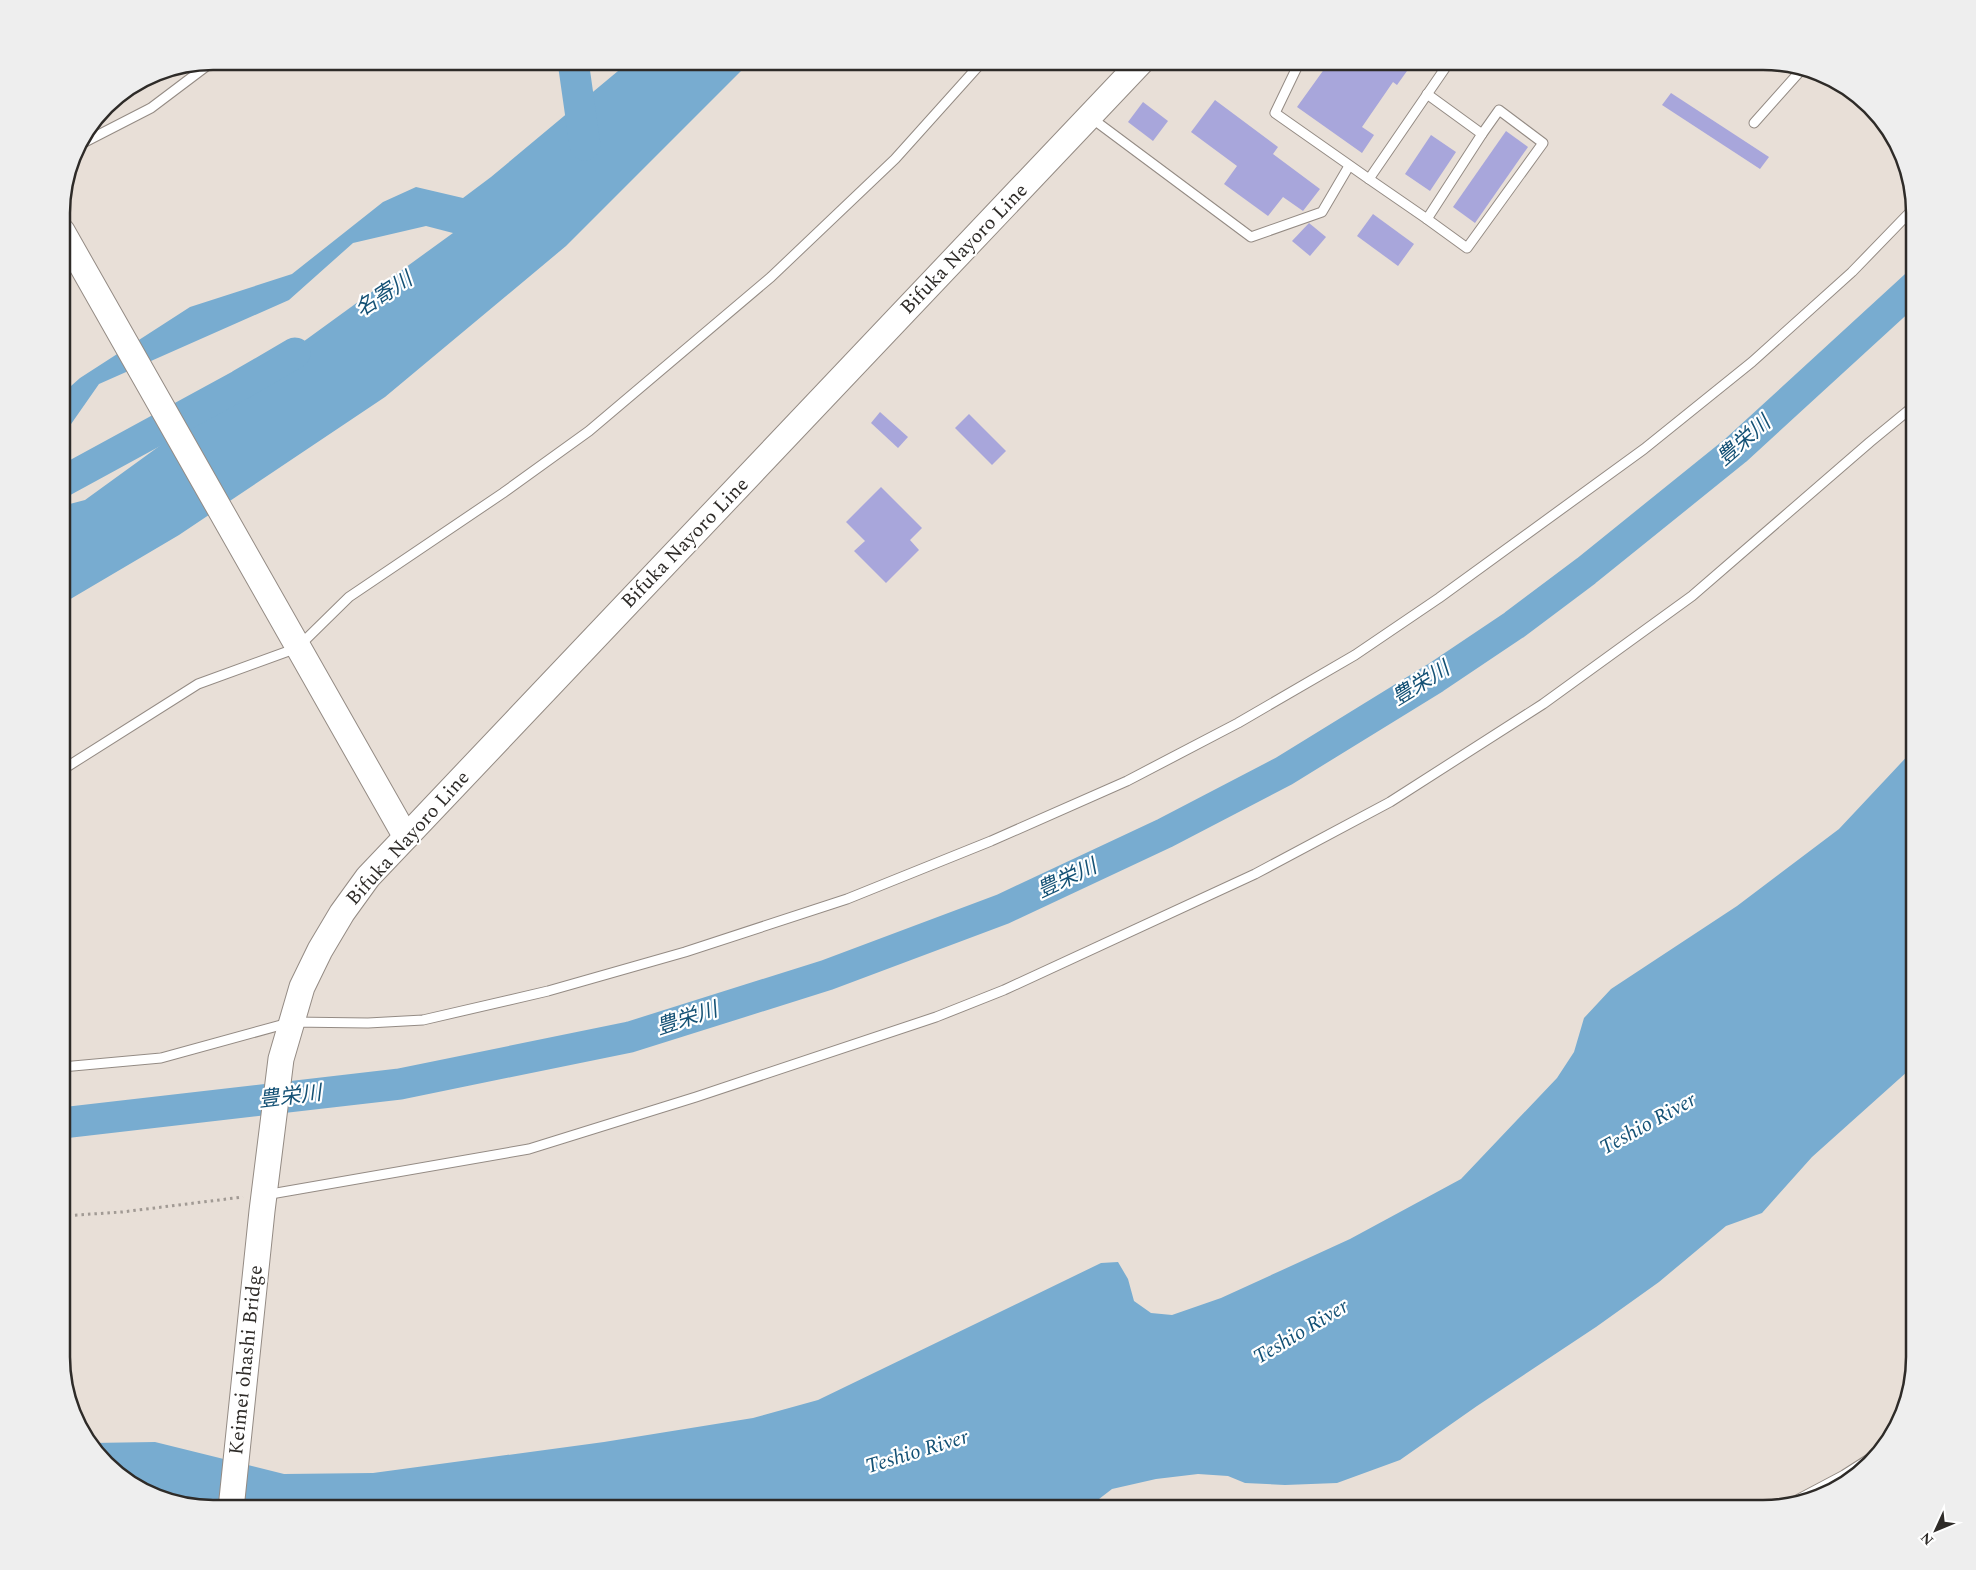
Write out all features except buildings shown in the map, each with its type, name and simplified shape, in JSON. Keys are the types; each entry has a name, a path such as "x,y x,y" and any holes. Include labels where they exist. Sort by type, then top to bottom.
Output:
{"main road":[{"name":"Bifuka Nayoro Line","path":"281,1059 302,987 320,950 342,913 368,877 1134,70"},
{"path":"70,245 406,837"},
{"name":"Keimei ohashi Bridge","path":"232,1500 264,1197 281,1059"}],"lane":[{"path":"70,765 198,684 297,648 349,598 503,493 589,430 771,277 895,159 975,70"},
{"path":"1296,70 1275,114 1467,248 1543,143 1499,110 1427,219"},
{"path":"1369,179 1444,70"},
{"path":"91,139 152,108 201,71"},
{"path":"1754,124 1797,75"},
{"path":"1427,94 1482,134"},
{"path":"1090,117 1251,238 1322,212 1349,166"},
{"path":"70,1066 161,1058 292,1022 368,1023 423,1020 548,991 685,952 846,900 991,841 1127,781 1238,723 1355,655 1439,598 1644,449 1767,349 1852,272 1906,216"},
{"path":"264,1197 529,1149 696,1097 945,1014 1030,978 1255,874 1390,802 1543,704 1692,596 1906,413"},
{"path":"1817,1489 1841,1476"}],"path":[{"path":"70,1215 264,1197"}],"water":[{"path":"619,70 742,70 566,246 385,397 179,535 70,599 70,504 85,500 453,233 426,226 353,243 289,300 99,384 70,426 70,387 80,378 190,307 292,274 383,202 416,187 463,198 491,177"},
{"name":"Teshio River","path":"1906,758 1906,1073 1812,1157 1762,1213 1726,1226 1659,1282 1400,1460 1337,1483 1285,1485 1245,1483 1228,1476 1198,1474 1156,1479 1112,1489 1098,1500 213,1500 185,1497 158,1489 141,1481 119,1465 99,1443 155,1442 284,1474 373,1473 604,1442 753,1418 818,1400 1101,1263 1118,1262 1128,1279 1134,1301 1151,1313 1172,1315 1221,1298 1350,1239 1461,1179 1557,1078 1574,1052 1584,1018 1611,989 1737,906 1839,829"}],"waterway":[{"path":"574,70 585,145"},
{"name":"豊栄川","path":"70,1122 400,1084 630,1037 827,975 1003,909 1165,833 1284,771 1435,678 1514,625 1586,571 1736,450 1906,294"},
{"name":"名寄川","path":"70,478 295,353"}]}
